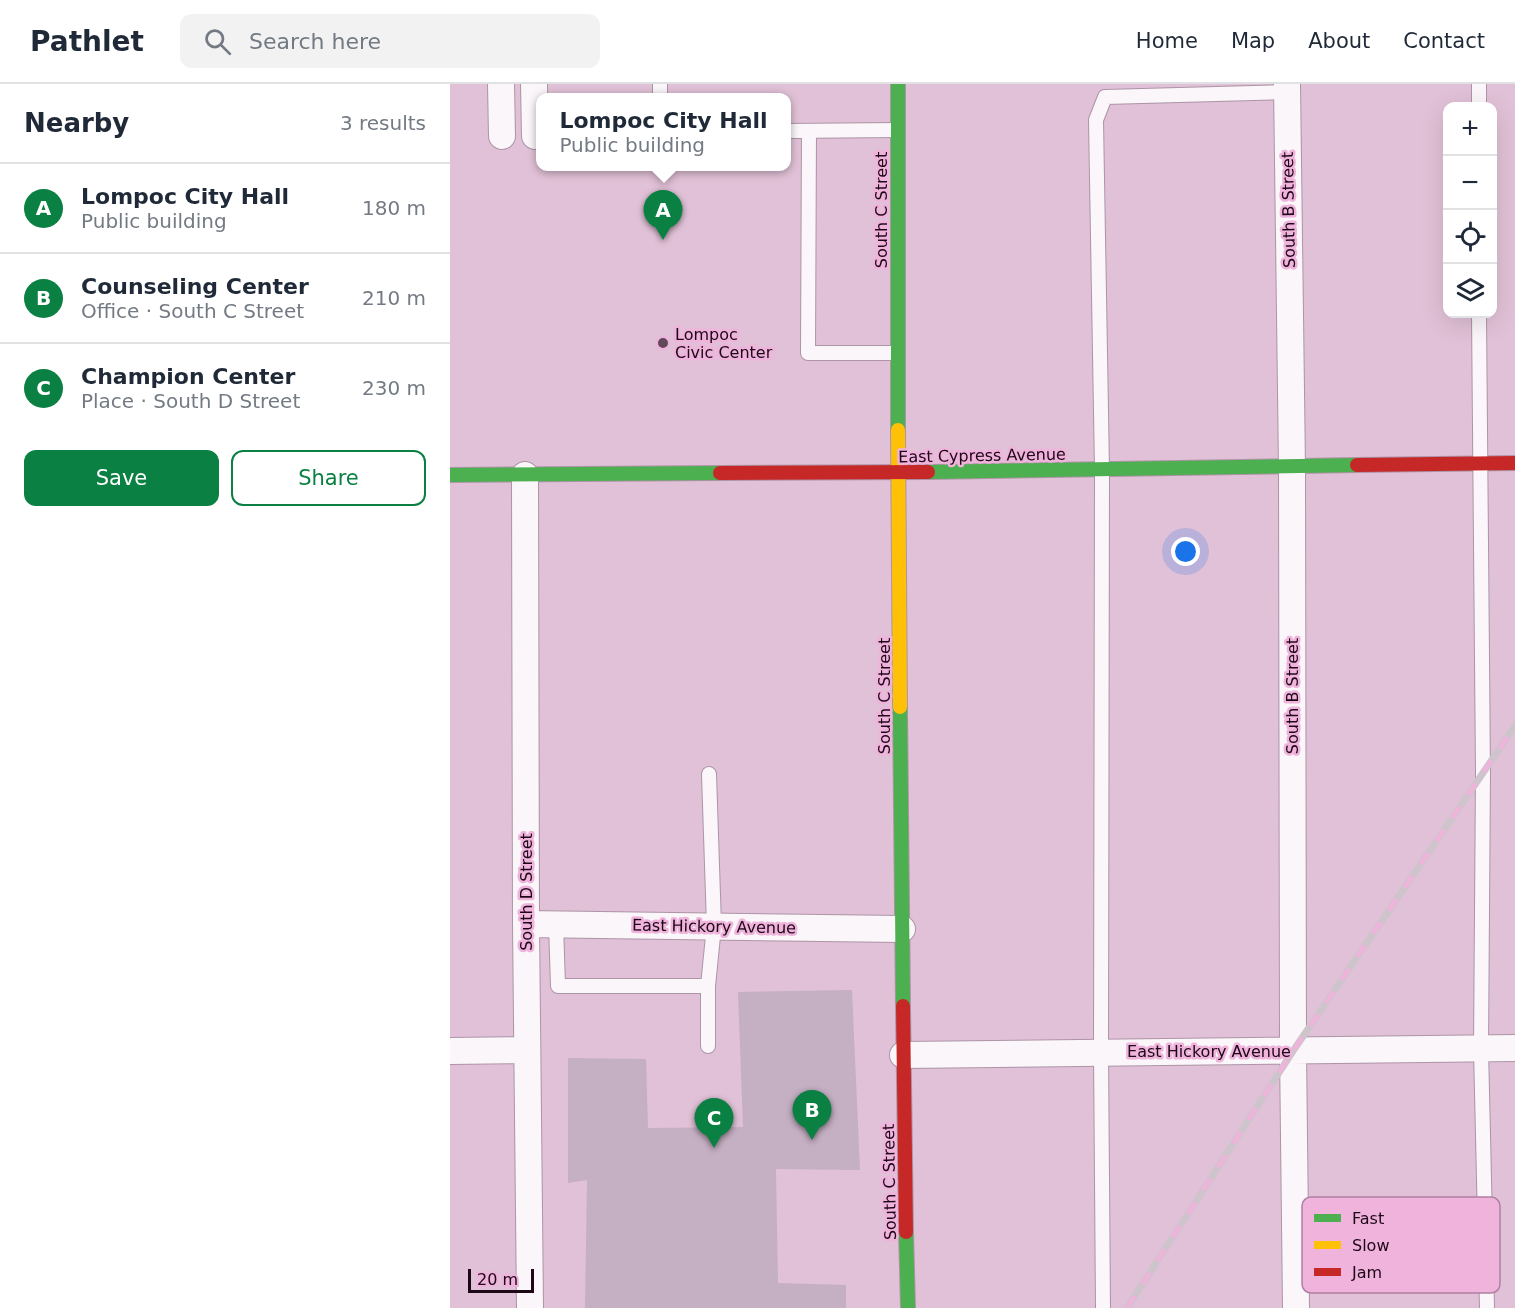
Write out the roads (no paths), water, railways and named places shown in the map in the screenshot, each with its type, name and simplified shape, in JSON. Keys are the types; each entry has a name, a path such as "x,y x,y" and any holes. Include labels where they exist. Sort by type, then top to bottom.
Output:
{"street":[{"path":"501,84 502,136"},
{"path":"534,84 535,136"},
{"name":"South C Street","path":"898,84 897,353 903,1055 908,1308"},
{"name":"South B Street","path":"1287,88 1292,468 1296,1308"},
{"name":"East Cypress Avenue","path":"450,475 1515,464"},
{"name":"South D Street","path":"525,475 530,1308"},
{"name":"East Hickory Avenue","path":"526,924 902,929"},
{"name":"East Hickory Avenue","path":"903,1055 1515,1048"},
{"path":"450,1051 527,1050"}],"lane":[{"path":"1479,84 1479,102"},
{"path":"1103,1308 1102,470 1096,120 1105,97 1287,88"},
{"path":"791,131 898,130"},
{"path":"809,131 808,353 897,353"},
{"path":"1479,318 1483,773 1481,1049 1484,1197"},
{"path":"708,1046 708,986 714,926 709,774"},
{"path":"556,924 558,986 708,986"},
{"path":"1487,1293 1487,1308"}],"railway":[{"path":"1127,1308 1293,1051 1515,726"}],"place":[{"name":"Lompoc City Hall","path":"663,240"},
{"name":"Lompoc Civic Center","path":"663,343"},
{"name":"Counseling Center","path":"812,1140"},
{"name":"Champion Center","path":"714,1148"}]}
